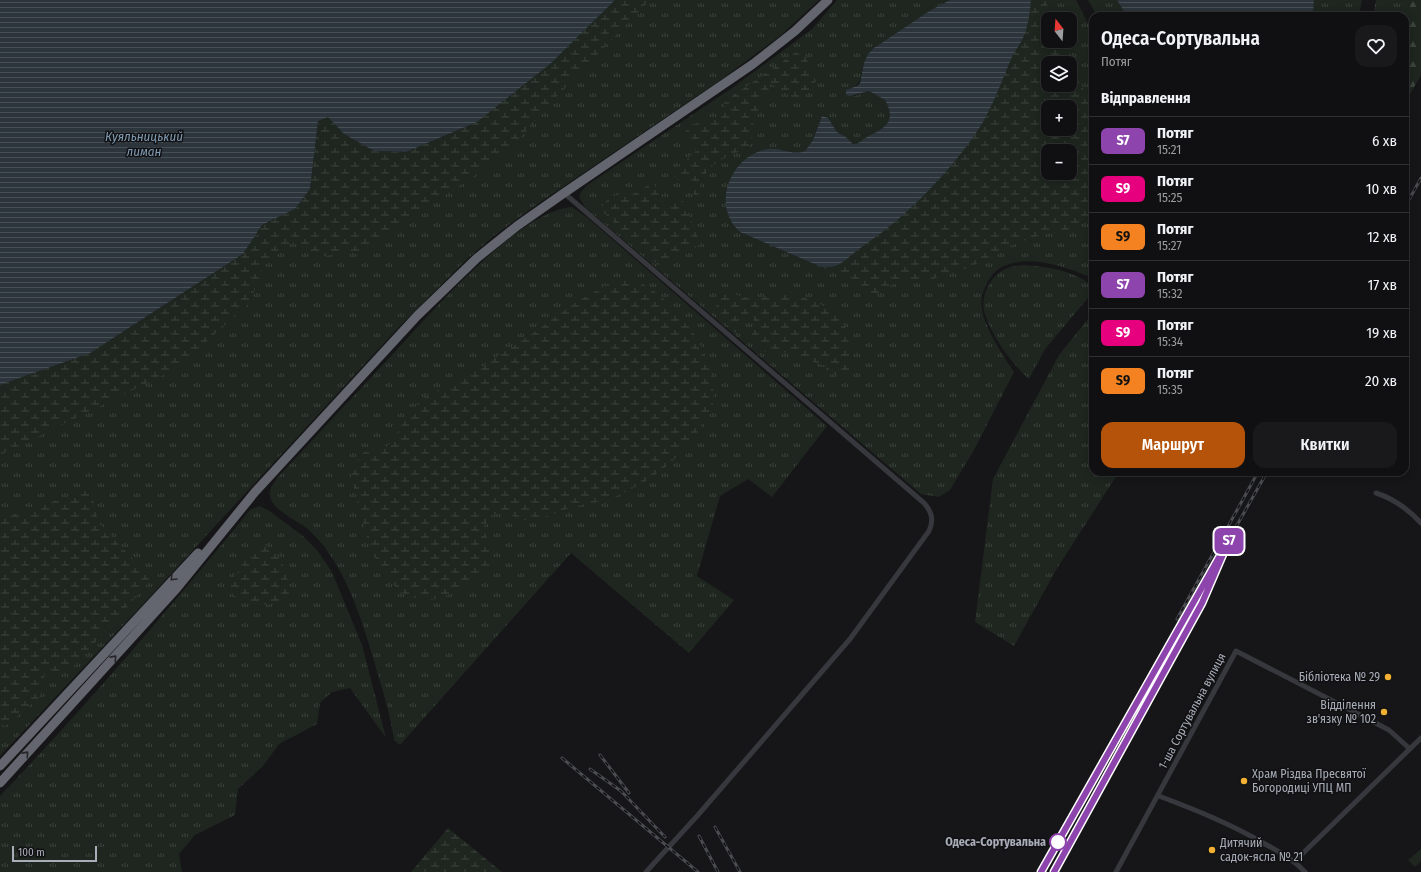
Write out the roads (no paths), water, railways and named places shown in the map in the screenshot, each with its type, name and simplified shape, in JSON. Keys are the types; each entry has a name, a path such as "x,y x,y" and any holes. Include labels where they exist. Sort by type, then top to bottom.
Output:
{"highway":[{"path":"0,766 170,582 230,521 433,299 477,258 517,226 753,64 795,31 828,0"},
{"path":"0,783 177,588 230,521"},
{"path":"0,760 56,700 78,683"}],"street":[{"path":"564,193 924,503 931,512 932,519 929,531 850,639 698,815 646,872"},
{"path":"1376,493 1392,498 1411,512 1421,523"},
{"name":"1-ша Сортувальна вулиця","path":"1116,872 1159,796 1236,651 1389,730 1410,749"},
{"path":"1295,861 1421,738"},
{"path":"1159,796 1213,817 1295,861 1305,872"}],"water":[{"name":"Куяльницький лиман","path":"0,0 615,0 550,64 477,122 406,152 374,151 344,134 328,117 318,121 310,189 295,209 262,225 243,254 90,353 0,385"},
{"path":"950,0 1031,0 1025,34 1012,57 987,115 965,149 939,180 910,209 879,235 857,250 843,262 832,267 819,266 740,232 731,221 727,208 726,195 729,183 735,171 744,161 755,153 768,149 777,149 796,153 805,151 813,140 822,116 828,118 837,132 846,137 853,144 859,143 865,138 879,131 887,123 890,114 885,100 869,91 850,96 846,95 846,90 857,86 860,83 864,63 868,54 874,48 931,10"},
{"path":"1117,0 1314,0 1313,12 1124,12"}],"railway":[{"path":"1409,200 1421,178"},
{"path":"1177,619 1256,476"},
{"path":"1041,872 1265,476"},
{"path":"1054,872 1192,622 1216,573"},
{"path":"600,755 629,793"},
{"path":"562,758 698,872"},
{"path":"590,769 621,791 665,837"},
{"path":"715,827 740,872"},
{"path":"699,836 718,872"}],"train":[{"name":"S7","path":"1041,872 1230,538 1202,603 1054,872"}],"place":[{"name":"Бібліотека № 29","path":"1388,677"},
{"name":"Відділення зв'язку № 102","path":"1384,712"},
{"name":"Храм Різдва Пресвятої Богородиці УПЦ МП","path":"1244,781"},
{"name":"Одеса-Сортувальна","path":"1058,842"},
{"name":"Дитячий садок-ясла № 21","path":"1212,850"}]}
